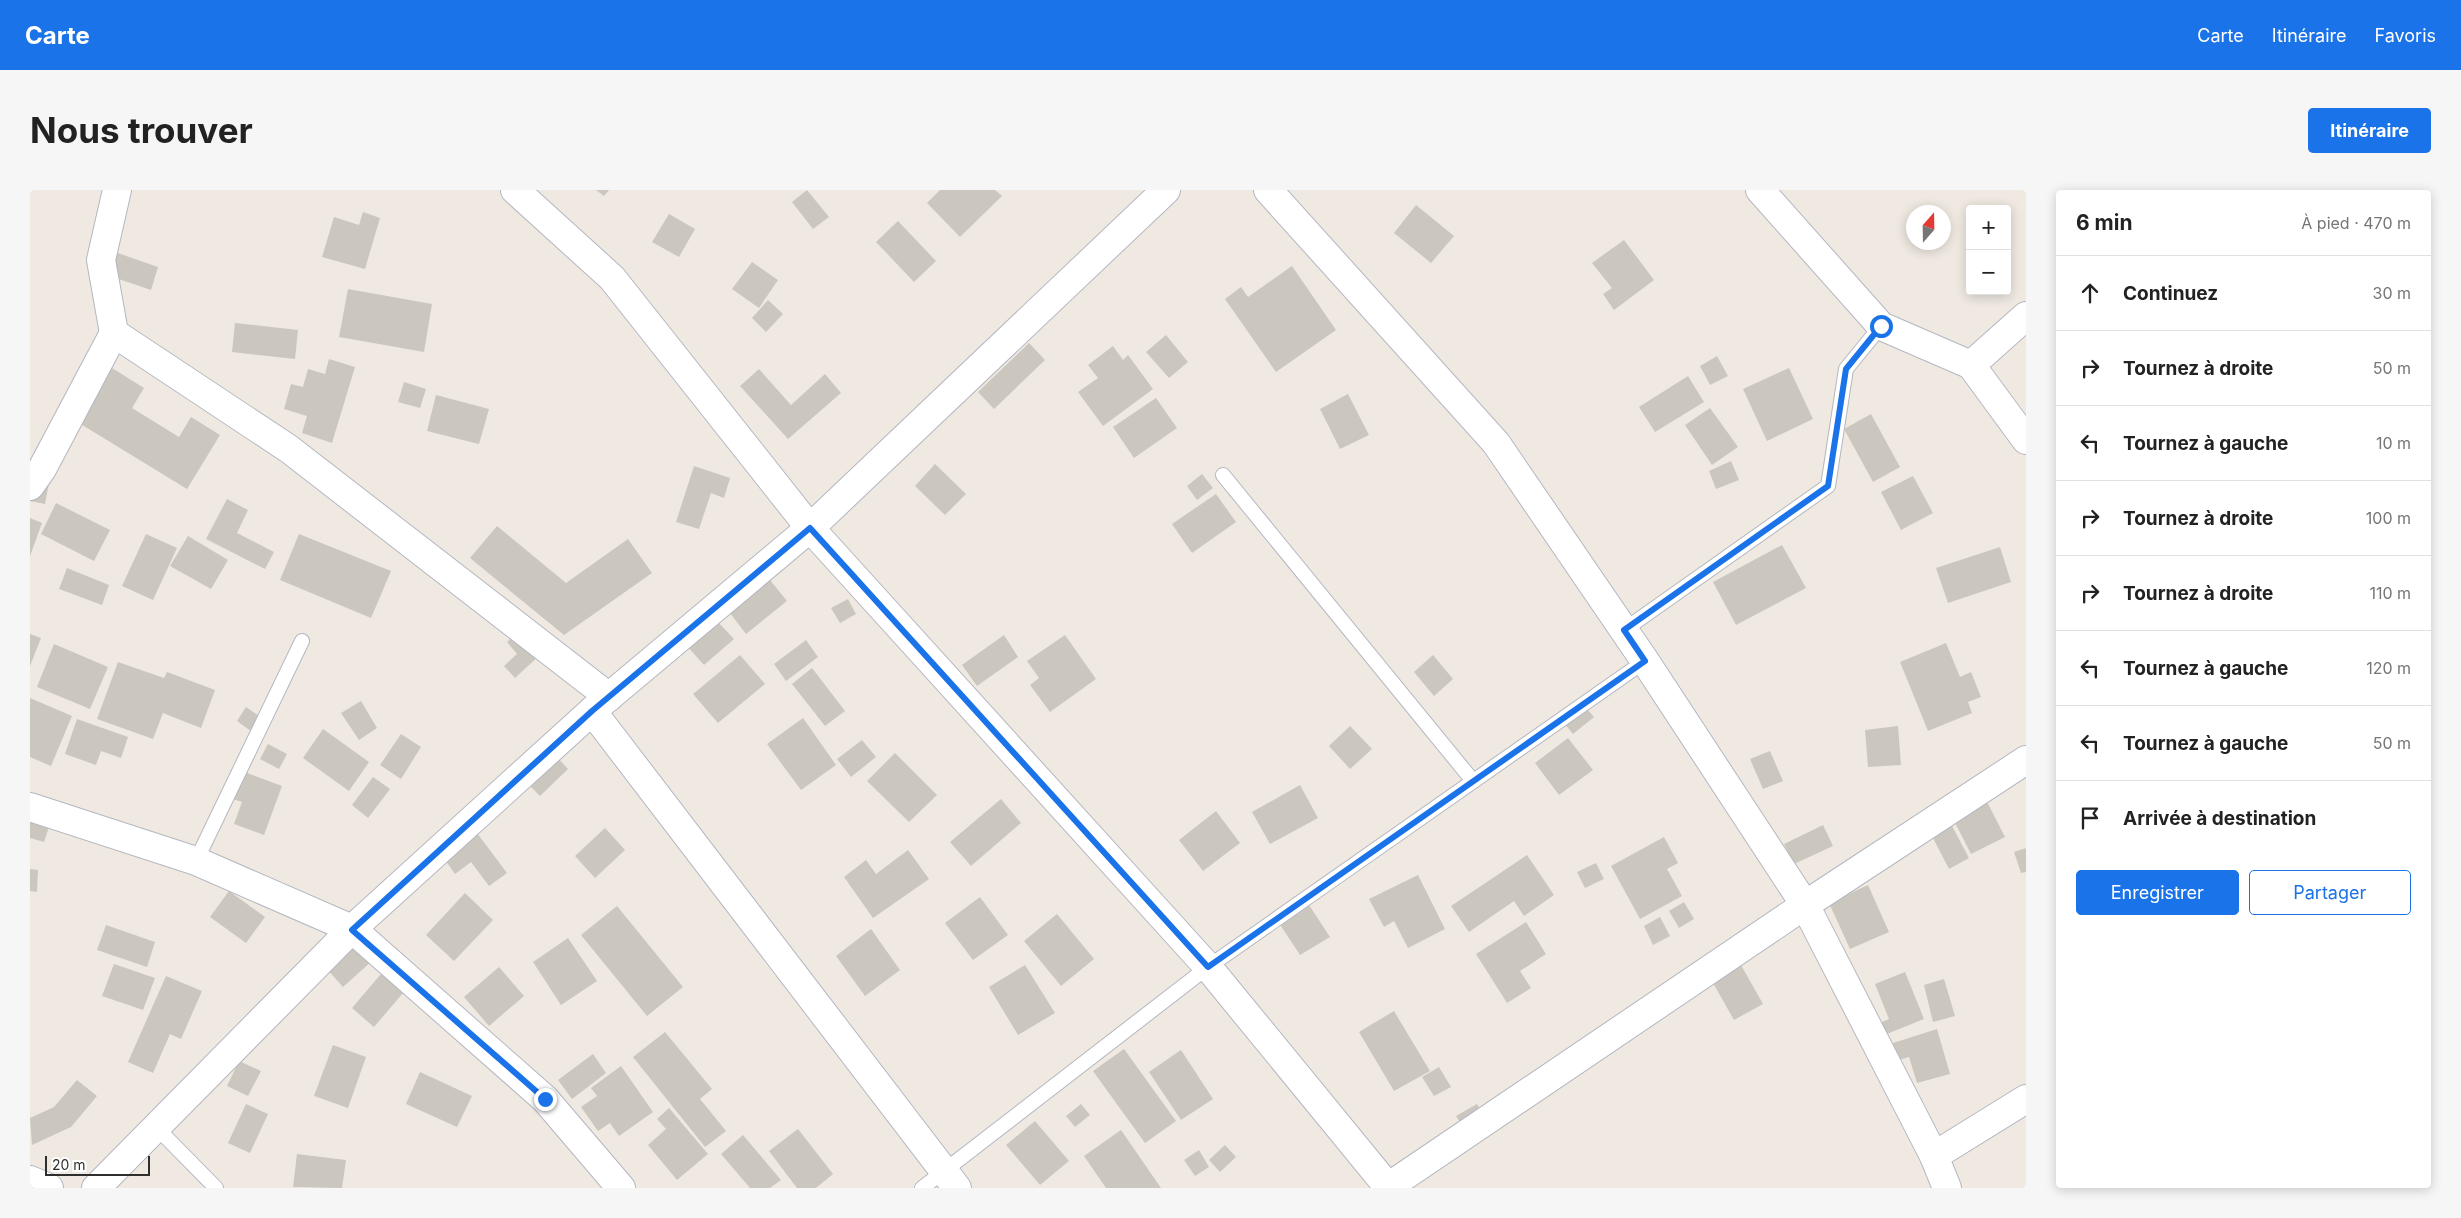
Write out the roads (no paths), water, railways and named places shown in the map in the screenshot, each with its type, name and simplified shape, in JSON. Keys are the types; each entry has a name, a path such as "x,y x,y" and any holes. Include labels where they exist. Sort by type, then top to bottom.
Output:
{"street":[{"path":"30,486 42,469 114,333 101,260 118,190"},
{"path":"515,190 612,278 810,528 1208,967 1388,1188 1805,905 2026,760"},
{"path":"96,1188 352,930 601,704 810,528 1166,190"},
{"path":"1268,190 1496,443 1624,630 1805,905 1934,1156 1947,1188"},
{"path":"1760,190 1881,326 1971,365 2026,440"},
{"path":"1971,365 2026,316"},
{"path":"114,333 289,449 601,704 951,1179"},
{"path":"30,807 196,861 352,930 545,1099 621,1188"},
{"path":"1934,1156 2026,1099"},
{"path":"30,1180 48,1188"}],"lane":[{"path":"1624,630 1828,486 1846,369 1881,326"},
{"path":"1223,475 1473,781"},
{"path":"196,861 302,641"},
{"path":"922,1188 951,1179 1208,967 1645,661"},
{"path":"156,1127 216,1188"}]}
